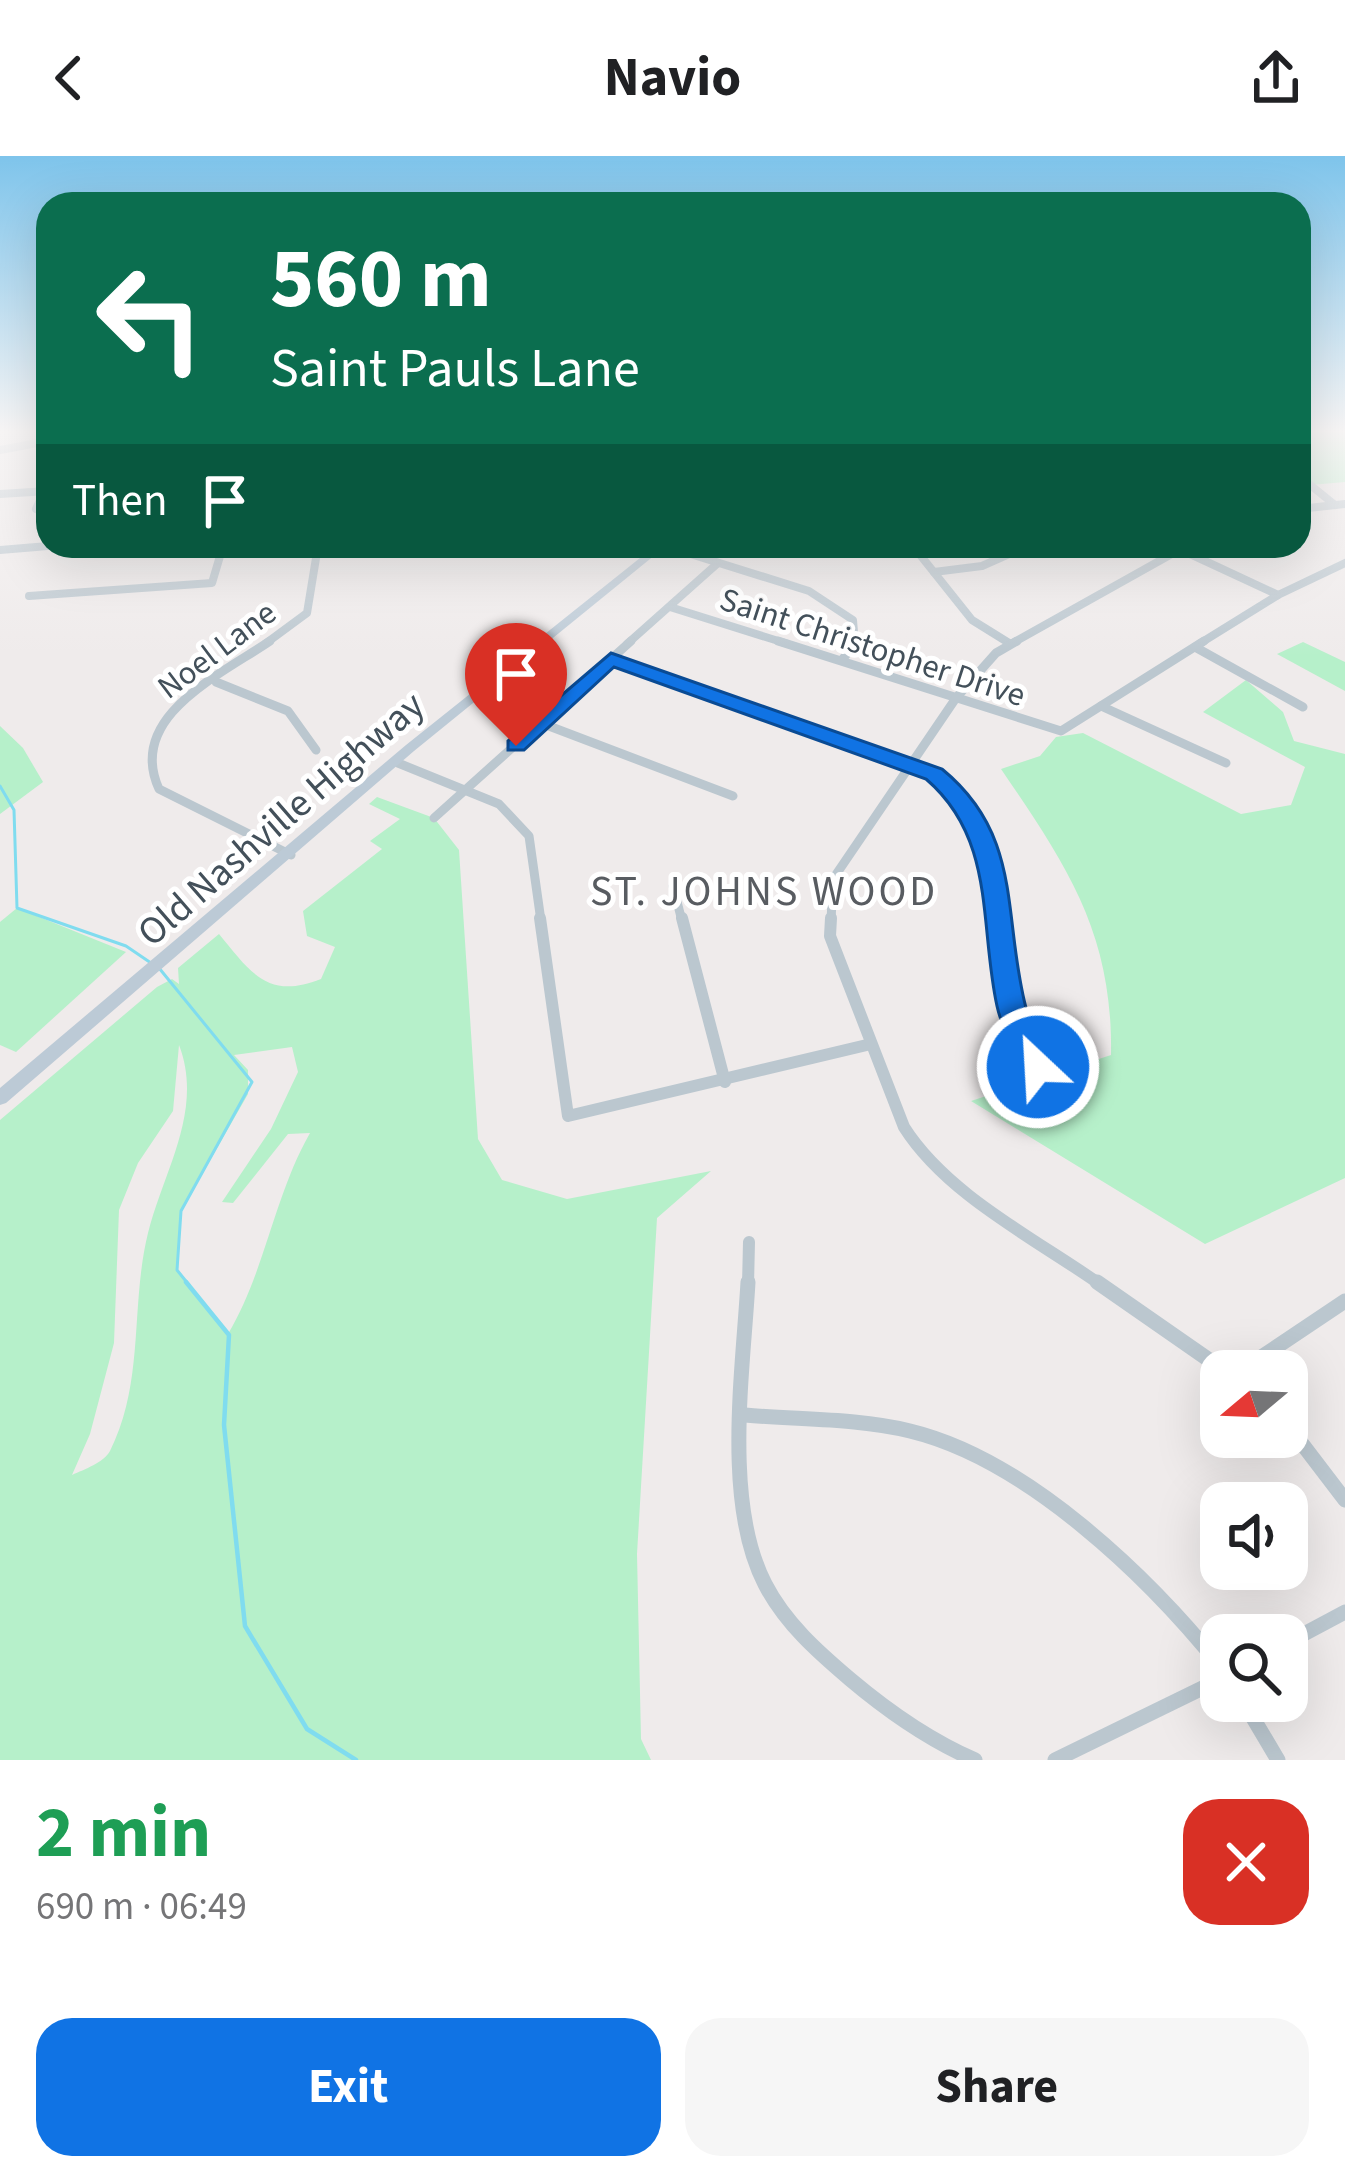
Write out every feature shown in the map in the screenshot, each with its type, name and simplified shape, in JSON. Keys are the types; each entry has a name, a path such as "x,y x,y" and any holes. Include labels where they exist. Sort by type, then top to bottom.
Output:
{"main road":[{"name":"Old Nashville Highway","path":"0,1098 291,855 486,682 647,558"}],"street":[{"path":"0,550 36,547"},
{"path":"29,596 212,583 219,558"},
{"name":"Noel Lane","path":"291,855 159,789 148,757 155,733 174,711 307,613 316,558"},
{"path":"704,558 840,604 858,640 842,660"},
{"path":"923,558 972,620 1009,643"},
{"path":"934,572 982,566 1000,558"},
{"path":"1160,558 1009,643 956,698 841,865 828,898 830,936 904,1127 937,1168 1200,1353"},
{"path":"1202,558 1278,595"},
{"path":"434,818 718,562"},
{"path":"1101,706 1278,595 1345,563"},
{"name":"Saint Christopher Drive","path":"670,607 1061,731 1101,706"},
{"path":"1195,647 1304,707"},
{"path":"611,659 910,763 953,788 985,837 994,866 1012,1010 1038,1067 1070,1104"},
{"path":"216,682 288,711 316,750"},
{"path":"1101,706 1226,763"},
{"path":"541,723 733,796"},
{"path":"398,763 499,804 529,836 568,1116 872,1044"},
{"path":"673,886 724,1082"},
{"path":"749,1243 743,1492 750,1546 769,1593 818,1653 915,1729 975,1760"},
{"path":"1272,1350 1345,1301"},
{"path":"745,1414 925,1434 974,1455 1160,1592 1200,1641"},
{"path":"1308,1452 1345,1500"},
{"path":"1308,1632 1345,1612"},
{"path":"1055,1760 1200,1689"},
{"path":"1255,1722 1278,1760"}],"green space":[{"path":"1303,642 1345,662 1345,691 1277,654"},
{"path":"1246,680 1283,712 1294,741 1345,754 1345,1178 1205,1244 971,1101 1111,1055 1110,1012 1094,936 1065,870 1001,769 1040,756 1056,737 1083,733 1241,814 1291,805 1305,767 1203,712"},
{"path":"0,726 23,748 43,782 0,814"},
{"path":"377,797 434,818 459,850 478,1139 502,1180 567,1199 711,1171 657,1218 637,1554 641,1739 651,1760 0,1760 0,1120 157,987 172,979 179,984 178,968 219,934 262,979 287,986 321,979 335,947 307,936 303,911 382,849 370,841 400,819 369,804","holes":["179,1045 186,1069 184,1116 148,1233 128,1398 110,1451 72,1475 90,1434 114,1343 119,1210 138,1163 173,1111","292,1047 298,1072 271,1129 222,1202 233,1203 288,1134 310,1133 228,1334 178,1270 181,1211 248,1094 248,1070 234,1055"]},
{"path":"17,908 126,952 16,1052 0,1045 0,922"}],"waterway":[{"path":"0,786 14,810 17,908 126,946 151,963"},
{"path":"159,968 252,1082 181,1211 177,1270 189,1285"},
{"path":"186,1282 229,1335 224,1425 245,1626 307,1729 356,1760"}],"district":[{"name":"ST. JOHNS WOOD","path":"764,890"}],"route":[{"path":"516,746 611,659 934,774 962,797 990,851 1012,1010 1038,1067"}]}
